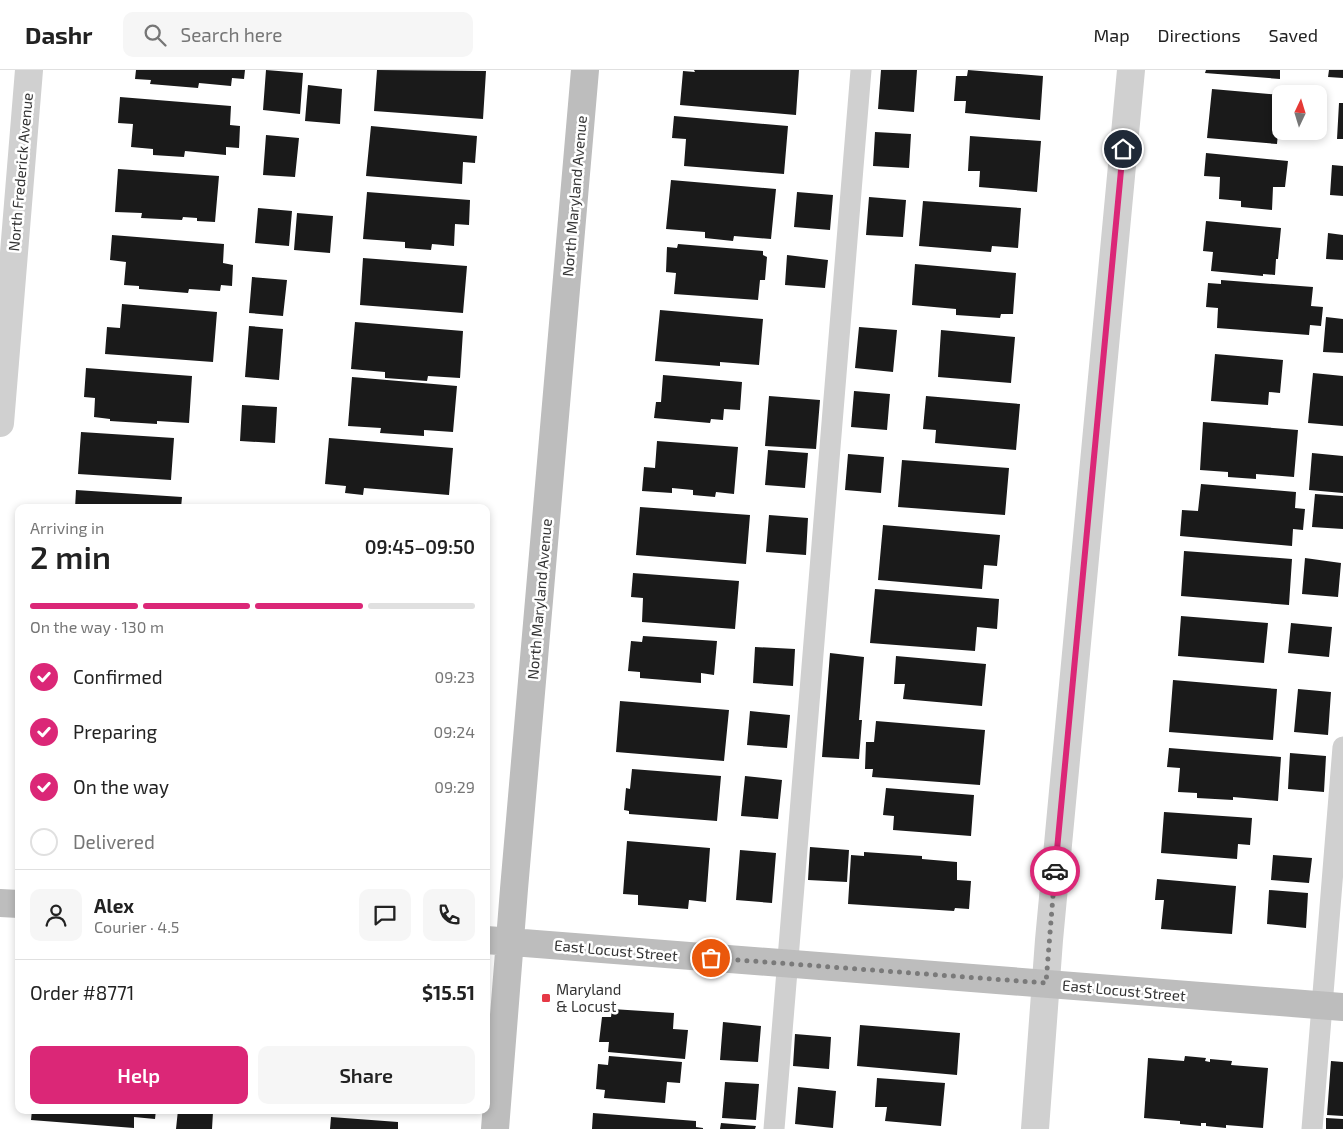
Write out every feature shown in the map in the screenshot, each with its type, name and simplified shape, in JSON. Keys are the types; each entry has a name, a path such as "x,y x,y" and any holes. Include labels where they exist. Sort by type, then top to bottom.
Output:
{"street":[{"name":"North Frederick Avenue","path":"0,423 28,70"},
{"name":"North Maryland Avenue","path":"495,1129 498,941 584,70"},
{"path":"1035,1129 1046,983 1131,70"},
{"path":"0,903 15,904"},
{"name":"East Locust Street","path":"498,941 1332,1006"}],"lane":[{"path":"774,1129 861,70"},
{"path":"1312,1129 1332,1006 1343,747"}],"building":[{"path":"136,70 245,70 244,79 232,78 231,86 199,83 198,88 150,84 151,80 135,79"},
{"path":"266,70 303,73 300,114 263,110"},
{"path":"377,70 486,71 483,119 374,111"},
{"path":"694,70 799,70 796,115 680,105 683,71 695,72"},
{"path":"881,70 917,70 914,112 878,109"},
{"path":"968,70 1043,76 1040,120 965,113 966,101 954,101 956,76 967,76"},
{"path":"1206,70 1280,70 1280,79 1205,73"},
{"path":"1329,70 1343,70 1343,78 1328,77"},
{"path":"308,85 342,89 340,124 305,121"},
{"path":"1212,89 1272,94 1272,140 1277,140 1277,144 1207,138"},
{"path":"120,97 231,106 230,125 240,126 239,148 226,147 226,155 185,151 184,157 153,155 153,149 131,147 133,124 118,123"},
{"path":"1339,103 1343,103 1343,139 1337,139"},
{"path":"674,116 788,126 784,174 684,166 686,139 672,138"},
{"path":"371,126 477,136 475,163 463,162 462,184 366,176"},
{"path":"875,132 911,134 909,168 873,166"},
{"path":"266,135 299,138 295,177 263,175"},
{"path":"970,136 1041,141 1037,192 979,187 980,171 968,171"},
{"path":"1206,153 1288,161 1285,187 1273,187 1272,210 1241,207 1241,201 1219,199 1220,177 1204,176"},
{"path":"1332,165 1343,166 1343,196 1330,195"},
{"path":"118,169 219,176 215,222 197,221 197,218 183,217 182,220 141,218 142,213 115,212"},
{"path":"671,180 776,189 771,239 734,236 733,241 705,238 705,232 666,229"},
{"path":"367,192 470,200 469,225 455,224 454,246 432,244 431,250 405,248 405,242 363,239"},
{"path":"797,192 833,195 830,230 794,227"},
{"path":"869,197 906,200 903,237 866,235"},
{"path":"923,201 1021,208 1018,248 992,246 991,252 919,246"},
{"path":"258,208 292,211 289,246 255,243"},
{"path":"297,213 333,216 330,253 294,250"},
{"path":"1206,221 1281,228 1275,275 1263,274 1263,276 1211,271 1213,252 1203,251"},
{"path":"1328,233 1343,235 1343,260 1326,259"},
{"path":"112,235 224,244 223,263 233,265 232,286 221,285 220,291 189,289 188,293 139,289 139,286 124,285 126,262 110,260"},
{"path":"678,244 763,251 763,255 767,257 765,280 760,280 758,300 674,294 676,273 666,272 667,247 677,248"},
{"path":"787,255 828,260 825,288 785,285"},
{"path":"363,258 467,266 463,313 360,305"},
{"path":"915,264 1016,273 1013,314 1001,314 1000,318 956,315 956,309 912,305"},
{"path":"252,277 287,280 283,316 249,313"},
{"path":"1221,280 1313,287 1311,306 1323,307 1321,326 1310,325 1309,335 1217,328 1218,308 1206,307 1208,283 1221,284"},
{"path":"122,304 217,312 213,362 105,354 107,327 120,328"},
{"path":"660,310 763,319 759,365 720,362 720,366 655,361"},
{"path":"1326,317 1343,319 1343,353 1323,352"},
{"path":"355,322 463,331 460,378 428,376 427,381 385,378 385,372 351,369"},
{"path":"249,326 283,329 279,380 245,377"},
{"path":"859,327 897,330 893,372 855,368"},
{"path":"941,330 1015,337 1011,383 938,377"},
{"path":"1215,354 1283,360 1280,393 1269,392 1268,405 1211,401"},
{"path":"86,368 192,376 189,423 157,421 157,424 110,421 110,419 94,417 95,398 84,397"},
{"path":"1313,373 1343,376 1343,426 1308,423"},
{"path":"663,375 742,382 740,410 724,409 723,420 711,419 710,423 654,418 656,402 661,402"},
{"path":"352,377 457,386 453,432 424,430 424,436 380,433 381,428 348,426"},
{"path":"854,391 890,394 887,430 851,427"},
{"path":"769,396 820,400 816,449 765,446"},
{"path":"926,396 1020,404 1016,450 935,443 936,430 923,429"},
{"path":"242,405 277,407 275,443 240,441"},
{"path":"1203,422 1298,430 1294,477 1256,474 1256,479 1228,477 1228,472 1200,470"},
{"path":"81,432 174,438 171,480 78,474"},
{"path":"329,438 453,448 449,495 364,488 363,495 345,493 346,486 325,484"},
{"path":"657,441 738,447 734,494 716,492 715,497 693,495 693,490 672,488 672,493 642,491 644,467 655,468"},
{"path":"768,450 808,453 805,488 765,485"},
{"path":"1312,453 1343,456 1343,493 1309,490"},
{"path":"848,454 884,457 881,493 845,490"},
{"path":"902,460 1009,468 1005,515 898,507"},
{"path":"1201,484 1296,492 1295,508 1305,509 1303,530 1293,529 1292,546 1180,536 1182,510 1198,511"},
{"path":"76,490 182,497 181,504 75,504"},
{"path":"1315,494 1343,496 1343,529 1312,527"},
{"path":"640,507 750,515 746,564 636,555"},
{"path":"769,515 808,518 806,555 766,552"},
{"path":"883,525 1000,535 997,566 984,565 982,589 878,580"},
{"path":"1184,551 1292,559 1289,605 1181,596"},
{"path":"1305,558 1341,563 1338,597 1302,594"},
{"path":"633,573 739,581 735,629 642,622 643,598 631,597"},
{"path":"875,589 999,599 997,629 977,627 975,651 870,643"},
{"path":"1181,616 1268,623 1264,663 1178,656"},
{"path":"1291,623 1332,627 1329,657 1288,653"},
{"path":"643,636 717,641 714,675 701,673 701,683 640,678 640,672 628,671 631,641 642,642"},
{"path":"755,647 795,649 793,686 753,683"},
{"path":"830,653 864,657 859,720 862,720 859,759 822,757"},
{"path":"896,656 986,664 982,706 903,699 905,684 894,684"},
{"path":"1173,680 1277,689 1273,740 1169,732"},
{"path":"1298,689 1331,692 1328,735 1294,732"},
{"path":"620,701 729,710 724,761 616,752"},
{"path":"750,711 790,715 787,748 747,745"},
{"path":"876,721 985,730 980,785 872,777 873,769 865,769 866,742 874,742"},
{"path":"1169,748 1281,757 1278,801 1233,797 1233,800 1197,798 1197,793 1178,792 1180,768 1167,767"},
{"path":"1290,753 1326,756 1324,792 1288,789"},
{"path":"632,769 721,776 717,821 629,814 629,811 624,810 626,788 630,789"},
{"path":"745,776 782,780 778,819 741,816"},
{"path":"886,788 974,795 971,836 893,830 894,816 883,815"},
{"path":"1164,812 1252,818 1250,845 1238,844 1237,859 1161,853"},
{"path":"627,841 710,848 706,902 689,900 688,909 638,905 638,895 623,894"},
{"path":"810,847 849,850 847,882 808,880"},
{"path":"740,850 776,853 772,903 736,900"},
{"path":"864,852 922,856 922,859 957,862 957,880 971,881 969,909 955,908 954,911 848,904 851,855 864,856"},
{"path":"1273,855 1312,858 1309,883 1271,880"},
{"path":"1157,879 1236,886 1232,934 1161,929 1164,900 1155,900"},
{"path":"1269,890 1308,893 1306,928 1267,924"},
{"path":"612,1009 674,1013 673,1029 688,1030 685,1059 608,1052 609,1042 599,1042 602,1017 611,1017"},
{"path":"723,1022 761,1026 758,1062 720,1060"},
{"path":"860,1025 960,1033 957,1075 857,1066"},
{"path":"795,1034 831,1037 829,1069 793,1066"},
{"path":"609,1056 682,1062 680,1083 667,1082 665,1103 604,1098 605,1090 596,1089 598,1064 608,1065"},
{"path":"1185,1056 1206,1058 1205,1061 1210,1062 1210,1059 1232,1061 1231,1065 1268,1068 1263,1128 1226,1125 1226,1128 1206,1126 1206,1123 1201,1123 1201,1126 1180,1124 1180,1121 1144,1118 1148,1058 1184,1061"},
{"path":"1331,1061 1343,1062 1343,1116 1327,1115"},
{"path":"877,1078 945,1083 941,1126 885,1121 887,1107 875,1107"},
{"path":"725,1082 759,1084 756,1120 722,1118"},
{"path":"798,1087 836,1091 833,1128 795,1124"},
{"path":"593,1113 696,1121 696,1127 703,1129 592,1129"},
{"path":"32,1114 156,1114 155,1119 134,1117 134,1128 31,1120"},
{"path":"178,1114 213,1114 212,1129 176,1129"},
{"path":"331,1117 398,1122 398,1129 330,1129"},
{"path":"1326,1118 1343,1119 1343,1129 1326,1129"},
{"path":"721,1123 756,1126 755,1129 720,1129"}],"way so far":[{"path":"711,958 1046,983 1055,871"}],"place":[{"name":"Maryland & Locust","path":"546,998"}],"route":[{"path":"1055,871 1123,149"}]}
